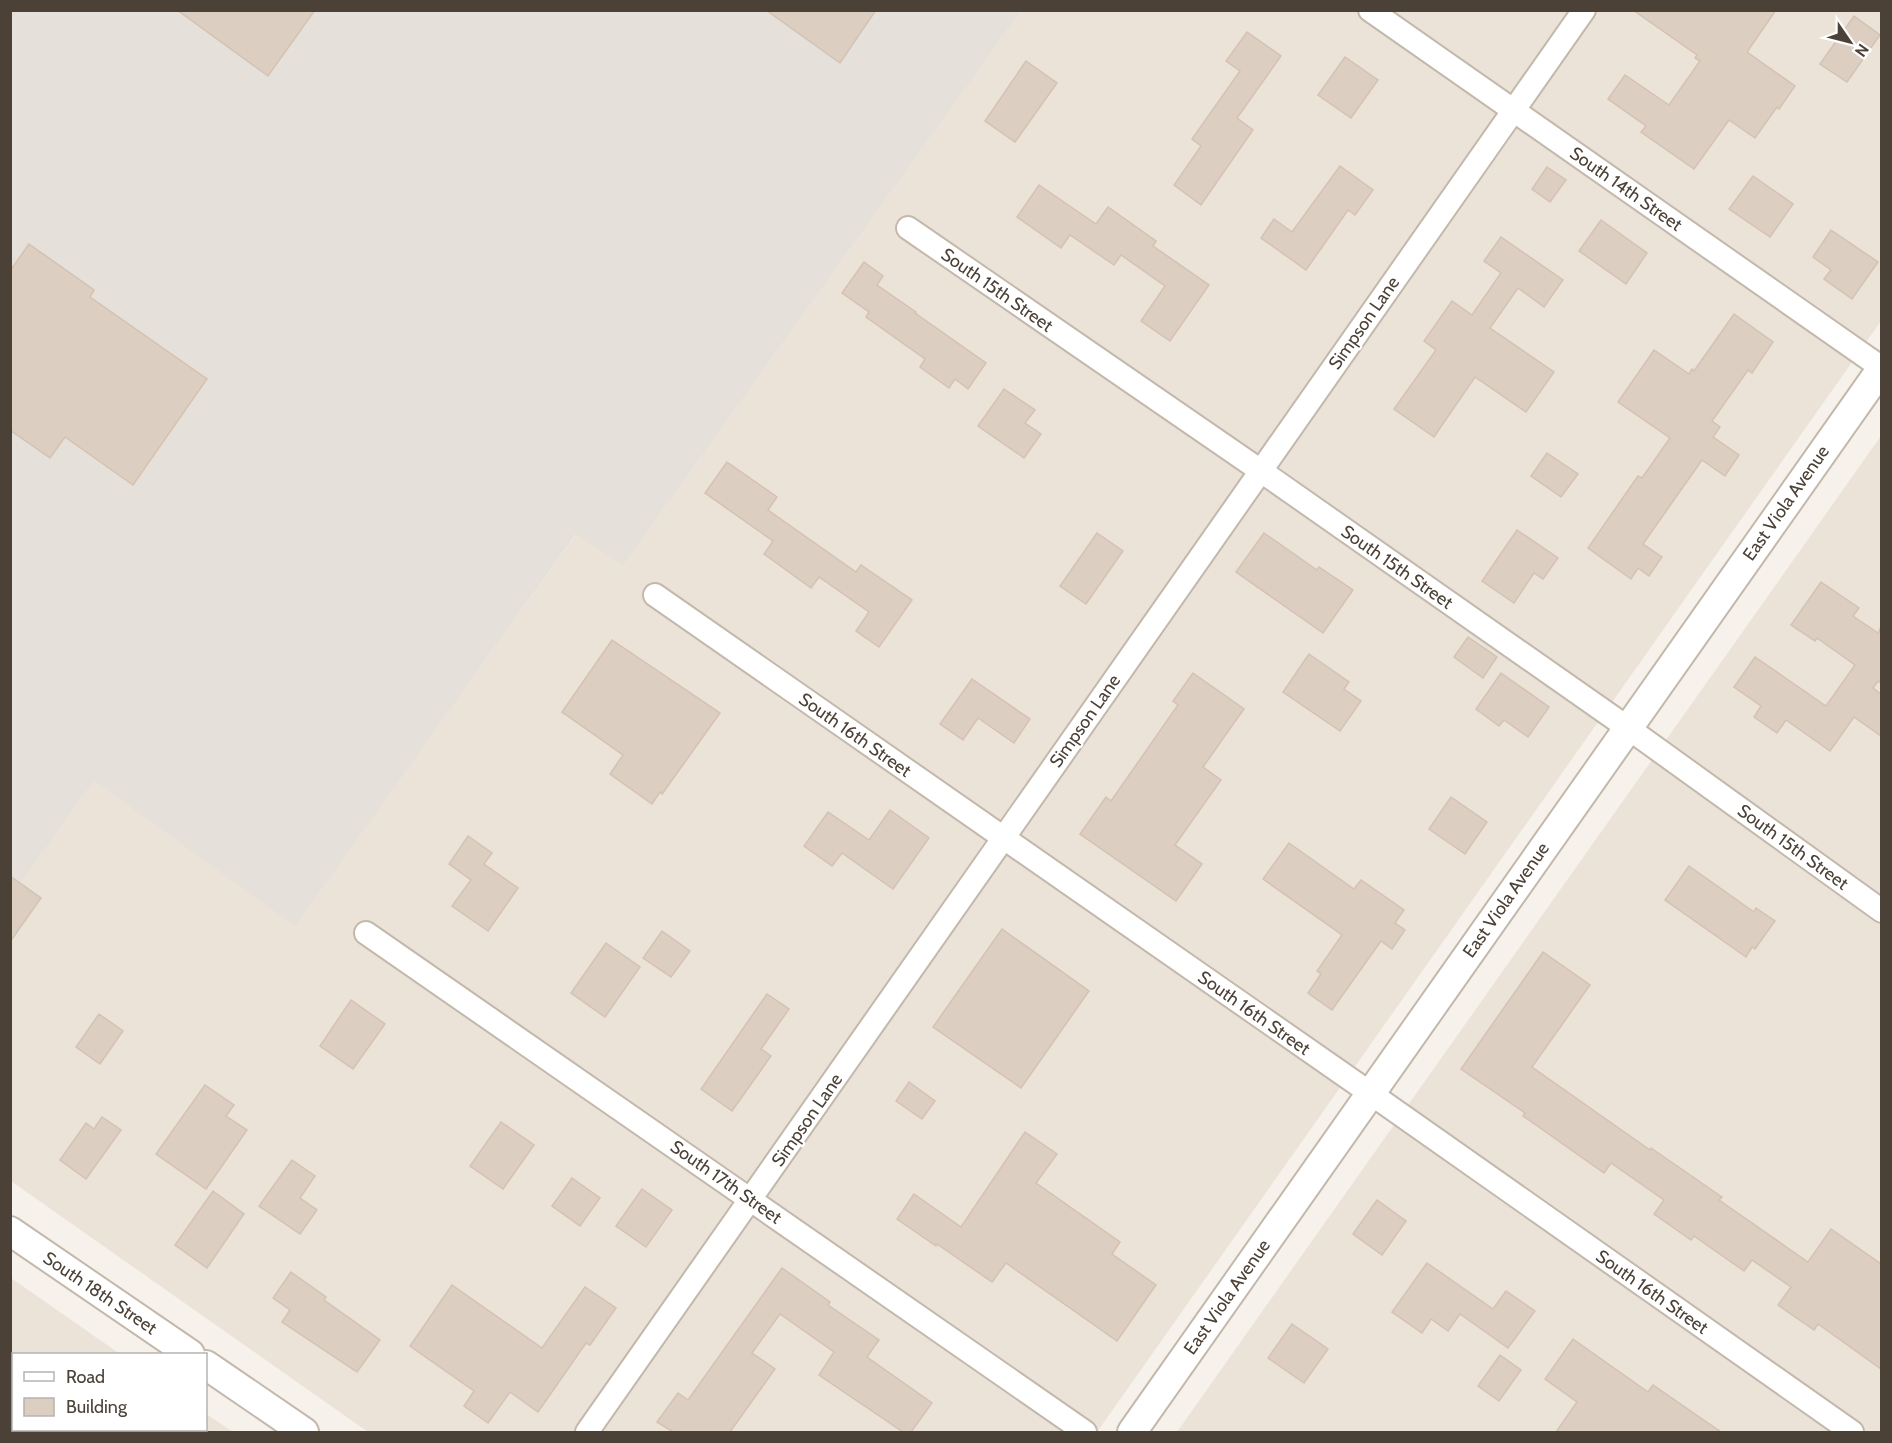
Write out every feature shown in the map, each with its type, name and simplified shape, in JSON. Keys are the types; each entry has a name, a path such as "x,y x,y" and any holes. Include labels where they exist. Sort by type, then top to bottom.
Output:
{"street":[{"name":"South 14th Street","path":"1370,10 1881,368"},
{"name":"Simpson Lane","path":"587,1432 1584,10"},
{"name":"South 15th Street","path":"908,228 1628,728 1881,911"},
{"name":"East Viola Avenue","path":"1132,1432 1881,368"},
{"name":"South 16th Street","path":"655,595 1852,1432"},
{"name":"South 17th Street","path":"366,933 1085,1432"},
{"name":"South 18th Street","path":"10,1231 189,1353"},
{"path":"207,1366 304,1432"}],"shaded area":[{"path":"11,11 1021,11 623,566 576,534 295,926 94,781 11,897"},
{"path":"1021,11 1881,11 1881,321 1097,1432 368,1432 11,1181 11,897 94,781 295,925 577,533 623,566"},
{"path":"1881,436 1881,1432 1177,1432"},
{"path":"11,1278 119,1353 12,1353 12,1431 207,1431 207,1415 233,1432 11,1432"}],"building":[{"path":"177,10 315,10 268,76"},
{"path":"766,10 876,10 840,63"},
{"path":"1633,10 1776,10 1747,52 1795,86 1755,138 1729,120 1694,169 1641,132 1646,126 1608,99 1625,75 1669,105 1700,61 1695,58 1697,55"},
{"path":"1854,16 1880,35 1847,82 1820,64"},
{"path":"1247,32 1281,56 1237,118 1253,130 1201,205 1174,185 1201,146 1192,139 1240,71 1226,61"},
{"path":"1345,57 1378,80 1351,118 1318,95"},
{"path":"1026,61 1057,83 1015,142 985,121"},
{"path":"1340,166 1373,190 1355,215 1348,210 1306,270 1261,238 1274,219 1292,232"},
{"path":"1547,167 1566,180 1550,202 1532,189"},
{"path":"1753,176 1793,204 1770,237 1729,209"},
{"path":"1039,185 1096,224 1108,207 1156,241 1153,246 1209,285 1170,341 1141,321 1165,286 1121,255 1114,265 1070,235 1061,248 1017,217"},
{"path":"1601,220 1647,253 1626,284 1579,251"},
{"path":"1831,230 1878,262 1852,299 1824,279 1831,270 1813,257"},
{"path":"1501,237 1563,280 1544,307 1518,288 1490,328 1554,372 1526,412 1475,377 1434,437 1394,409 1436,350 1424,341 1452,301 1472,315 1501,273 1484,261"},
{"path":"29,244 94,290 90,297 207,379 133,485 65,437 50,458 10,430 10,271"},
{"path":"864,262 883,276 877,285 986,363 968,389 955,379 949,388 920,367 925,359 866,317 869,312 842,293"},
{"path":"1734,314 1773,342 1752,373 1748,370 1712,421 1720,427 1713,437 1739,455 1725,476 1702,460 1643,544 1662,557 1649,576 1638,568 1631,579 1588,548 1638,476 1642,478 1670,438 1618,402 1654,350 1689,374 1692,369 1694,371"},
{"path":"1004,389 1035,410 1025,423 1041,434 1024,458 978,426"},
{"path":"1547,453 1578,474 1561,497 1531,476"},
{"path":"727,462 777,497 768,510 856,572 861,565 912,600 879,647 856,631 869,612 819,577 811,588 764,554 773,541 705,493"},
{"path":"1517,530 1558,558 1543,579 1534,573 1514,603 1482,581"},
{"path":"1097,533 1123,551 1086,604 1060,586"},
{"path":"1264,533 1317,570 1319,567 1353,590 1323,633 1236,572"},
{"path":"1821,582 1859,608 1853,616 1878,633 1881,627 1881,683 1878,681 1873,688 1881,694 1881,736 1854,717 1830,751 1786,720 1777,733 1754,717 1761,706 1734,687 1755,657 1826,706 1855,665 1817,638 1815,641 1791,625"},
{"path":"1468,637 1497,657 1483,678 1454,657"},
{"path":"612,640 720,713 662,794 660,792 652,804 610,774 623,755 562,712"},
{"path":"1309,654 1349,682 1344,689 1361,701 1340,731 1283,692"},
{"path":"1193,673 1244,709 1203,767 1221,780 1175,845 1202,864 1176,901 1080,834 1106,797 1111,801 1178,705 1173,701"},
{"path":"1501,673 1549,707 1528,737 1504,720 1499,726 1476,709"},
{"path":"972,679 1030,719 1014,743 978,718 963,740 940,724"},
{"path":"1451,797 1487,822 1465,854 1429,829"},
{"path":"890,810 929,838 893,889 842,853 832,866 804,846 828,812 869,840"},
{"path":"468,836 492,853 484,864 518,888 488,931 452,906 471,880 449,864"},
{"path":"1289,843 1354,889 1361,880 1404,910 1395,923 1405,930 1392,949 1381,941 1332,1010 1308,993 1321,974 1317,971 1342,935 1263,879"},
{"path":"1689,866 1754,912 1756,908 1775,921 1755,949 1752,947 1746,957 1665,900"},
{"path":"10,876 41,898 10,942"},
{"path":"1002,929 1089,991 1021,1088 933,1027"},
{"path":"662,931 690,951 671,977 643,958"},
{"path":"606,943 640,967 605,1017 571,993"},
{"path":"1543,952 1590,985 1532,1067 1650,1150 1651,1148 1722,1197 1719,1200 1808,1262 1831,1229 1881,1264 1881,1369 1818,1324 1814,1330 1778,1305 1791,1287 1752,1260 1744,1271 1694,1236 1691,1240 1654,1214 1664,1200 1611,1163 1604,1173 1523,1116 1525,1113 1461,1069"},
{"path":"767,994 789,1009 761,1049 771,1056 732,1111 701,1089"},
{"path":"351,1000 385,1024 353,1069 320,1046"},
{"path":"99,1014 123,1031 100,1064 76,1047"},
{"path":"909,1082 935,1101 922,1119 896,1101"},
{"path":"205,1085 234,1105 226,1116 247,1130 206,1189 156,1154"},
{"path":"102,1117 121,1130 86,1179 60,1160 86,1123 94,1129"},
{"path":"501,1122 534,1145 503,1189 470,1166"},
{"path":"1025,1132 1057,1154 1036,1183 1120,1242 1112,1254 1156,1285 1117,1341 1006,1263 992,1282 897,1219 914,1194 961,1227"},
{"path":"292,1160 315,1176 300,1198 317,1210 300,1234 259,1206"},
{"path":"572,1178 600,1198 580,1226 552,1206"},
{"path":"642,1189 672,1210 646,1247 616,1226"},
{"path":"213,1191 244,1214 207,1268 175,1245"},
{"path":"1377,1200 1406,1221 1382,1255 1353,1234"},
{"path":"1427,1263 1493,1309 1506,1291 1535,1311 1508,1348 1460,1314 1448,1331 1431,1319 1422,1333 1392,1312"},
{"path":"782,1268 830,1302 828,1305 879,1340 867,1357 932,1403 911,1432 903,1432 819,1375 834,1352 780,1314 752,1353 775,1369 730,1432 673,1432 657,1422 678,1393 688,1400"},
{"path":"291,1272 326,1297 324,1300 380,1340 357,1372 282,1322 290,1310 273,1298"},
{"path":"452,1285 542,1348 585,1287 616,1308 590,1345 586,1343 538,1412 510,1392 488,1423 464,1406 474,1391 410,1346"},
{"path":"1292,1324 1328,1349 1304,1383 1268,1358"},
{"path":"1573,1339 1648,1392 1653,1385 1721,1432 1556,1432 1577,1402 1545,1379"},
{"path":"1500,1355 1521,1370 1499,1401 1478,1386"}]}
